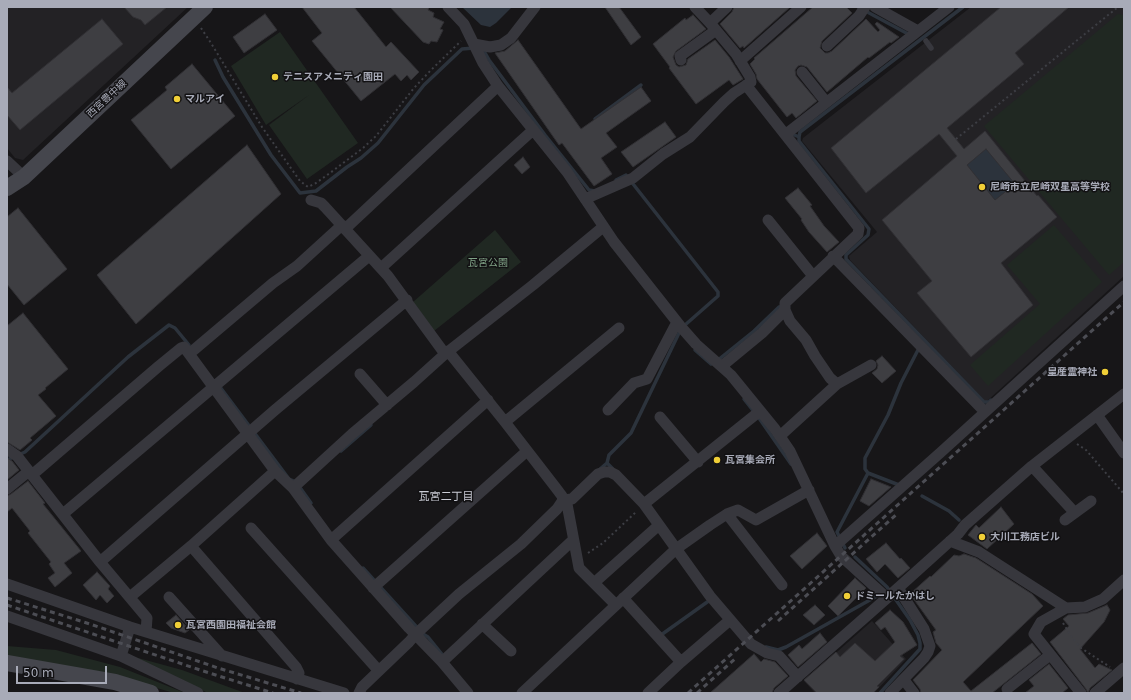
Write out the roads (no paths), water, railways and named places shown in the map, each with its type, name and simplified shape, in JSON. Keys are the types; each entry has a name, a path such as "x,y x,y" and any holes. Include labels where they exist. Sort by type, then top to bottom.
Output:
{"main road":[{"name":"西宮豊中線","path":"7,188 24,177 205,7"},
{"path":"7,663 115,682 151,693"}],"street":[{"path":"448,7 464,24 483,63 498,86 567,172 603,227 677,322 696,344 722,366 780,436 790,450 835,546 846,560 892,594 924,629 930,646 928,652 904,680 890,693"},
{"path":"472,39 490,46 501,45 511,38 535,7"},
{"path":"585,199 633,178 664,154 690,137 724,102 734,93 751,82 750,76 740,61 696,7"},
{"path":"681,60 680,56 713,26 727,7"},
{"path":"740,61 801,7"},
{"path":"875,7 918,30"},
{"path":"788,133 949,7"},
{"path":"827,46 862,11"},
{"path":"802,72 826,102"},
{"path":"746,85 788,133 859,228 858,234 785,303 785,310 790,321 806,340 830,378 837,384"},
{"path":"189,354 343,227 498,86"},
{"path":"381,268 533,130"},
{"path":"7,161 24,177"},
{"path":"311,200 321,203 381,268 446,352 488,400 556,488 567,504 579,568 594,583 619,602 681,662"},
{"path":"768,220 813,276"},
{"path":"293,488 446,352 533,285 603,227"},
{"path":"63,514 370,256"},
{"path":"834,256 985,412"},
{"path":"835,546 1124,286"},
{"path":"100,562 248,433 407,300"},
{"path":"722,366 762,333 785,310"},
{"path":"608,410 634,383 648,379 677,322"},
{"path":"505,422 552,377 602,337 619,328"},
{"path":"7,489 31,473 184,347 275,471 293,488 331,540 373,588 442,662 468,693"},
{"path":"780,436 837,384 871,365"},
{"path":"360,374 387,405"},
{"path":"779,693 892,594 950,541 965,525 1032,466 1124,394"},
{"path":"331,540 488,400"},
{"path":"644,504 760,411"},
{"path":"1097,415 1122,448"},
{"path":"660,417 698,462"},
{"path":"7,449 17,456 100,562 147,618 146,632"},
{"path":"373,588 527,450"},
{"path":"1032,466 1075,513"},
{"path":"130,597 191,546 275,471"},
{"path":"359,693 362,687 416,634 459,594 521,544 557,509 563,500 572,499 592,479 598,474 604,472 610,472 616,476 644,504 658,526 699,582 751,644 767,653 779,656 798,677"},
{"path":"522,693 676,549 727,514 738,510 756,520 809,490"},
{"path":"1065,520 1091,501"},
{"path":"727,514 782,585"},
{"path":"594,583 658,526"},
{"path":"251,528 379,671"},
{"path":"442,662 574,540"},
{"path":"950,541 979,552 1061,610"},
{"path":"191,546 296,667 299,673 297,679"},
{"path":"1081,693 1034,634 1041,622 1061,610 1085,607 1103,599 1124,580"},
{"path":"7,584 130,627 344,693"},
{"path":"168,597 222,656"},
{"path":"7,616 121,656 198,693"},
{"path":"648,693 681,662 730,620"},
{"path":"482,624 511,652"},
{"path":"121,656 130,627"},
{"path":"1007,689 1050,655"},
{"path":"1095,693 1122,670"},
{"path":"904,680 914,693"}],"lane":[{"path":"926,41 931,48"}],"waterway":[{"path":"858,7 910,35"},
{"path":"799,137 800,132 963,7"},
{"path":"215,60 223,77 271,155 300,193 316,191 361,158 378,143 424,85 462,49 474,48"},
{"path":"482,48 489,60 545,135 589,190 595,191"},
{"path":"595,119 641,85"},
{"path":"790,133 799,137 799,141 869,229 868,235 846,255 846,259 984,402 989,402 991,400"},
{"path":"607,463 609,455 631,433 679,333 685,325 718,296 718,292 626,175 616,180"},
{"path":"718,360 754,331 779,307 784,306"},
{"path":"7,460 25,452 128,357 169,325 175,328 189,345"},
{"path":"845,548 837,532 868,473 865,469 865,458 888,415 901,383 919,348"},
{"path":"695,350 711,364"},
{"path":"220,387 289,479 296,482 311,503"},
{"path":"744,399 791,464"},
{"path":"341,451 371,425"},
{"path":"599,470 607,463 613,469"},
{"path":"868,473 899,485"},
{"path":"922,496 949,511 959,520"},
{"path":"855,557 887,587 910,620 918,635 920,643 920,649 880,693"},
{"path":"363,568 423,634 428,637 445,658"},
{"path":"766,647 778,650 786,647 877,596"},
{"path":"660,633 661,635 710,600"}],"railway":[{"path":"688,693 1124,302"},
{"path":"778,621 898,513"},
{"path":"7,598 90,624 218,668 301,693"},
{"path":"7,605 273,693"},
{"path":"697,693 736,658"}],"place":[{"name":"テニスアメニティ園田","path":"275,77"},
{"name":"マルアイ","path":"177,99"},
{"name":"尼崎市立尼崎双星高等学校","path":"982,187"},
{"name":"皇産霊神社","path":"1105,372"},
{"name":"瓦宮集会所","path":"717,460"},
{"name":"大川工務店ビル","path":"982,537"},
{"name":"ドミールたかはし","path":"847,596"},
{"name":"瓦宮西園田福祉会館","path":"178,625"}],"district":[{"name":"瓦宮二丁目","path":"446,497"}],"park label":[{"name":"瓦宮公園","path":"488,263"}]}
